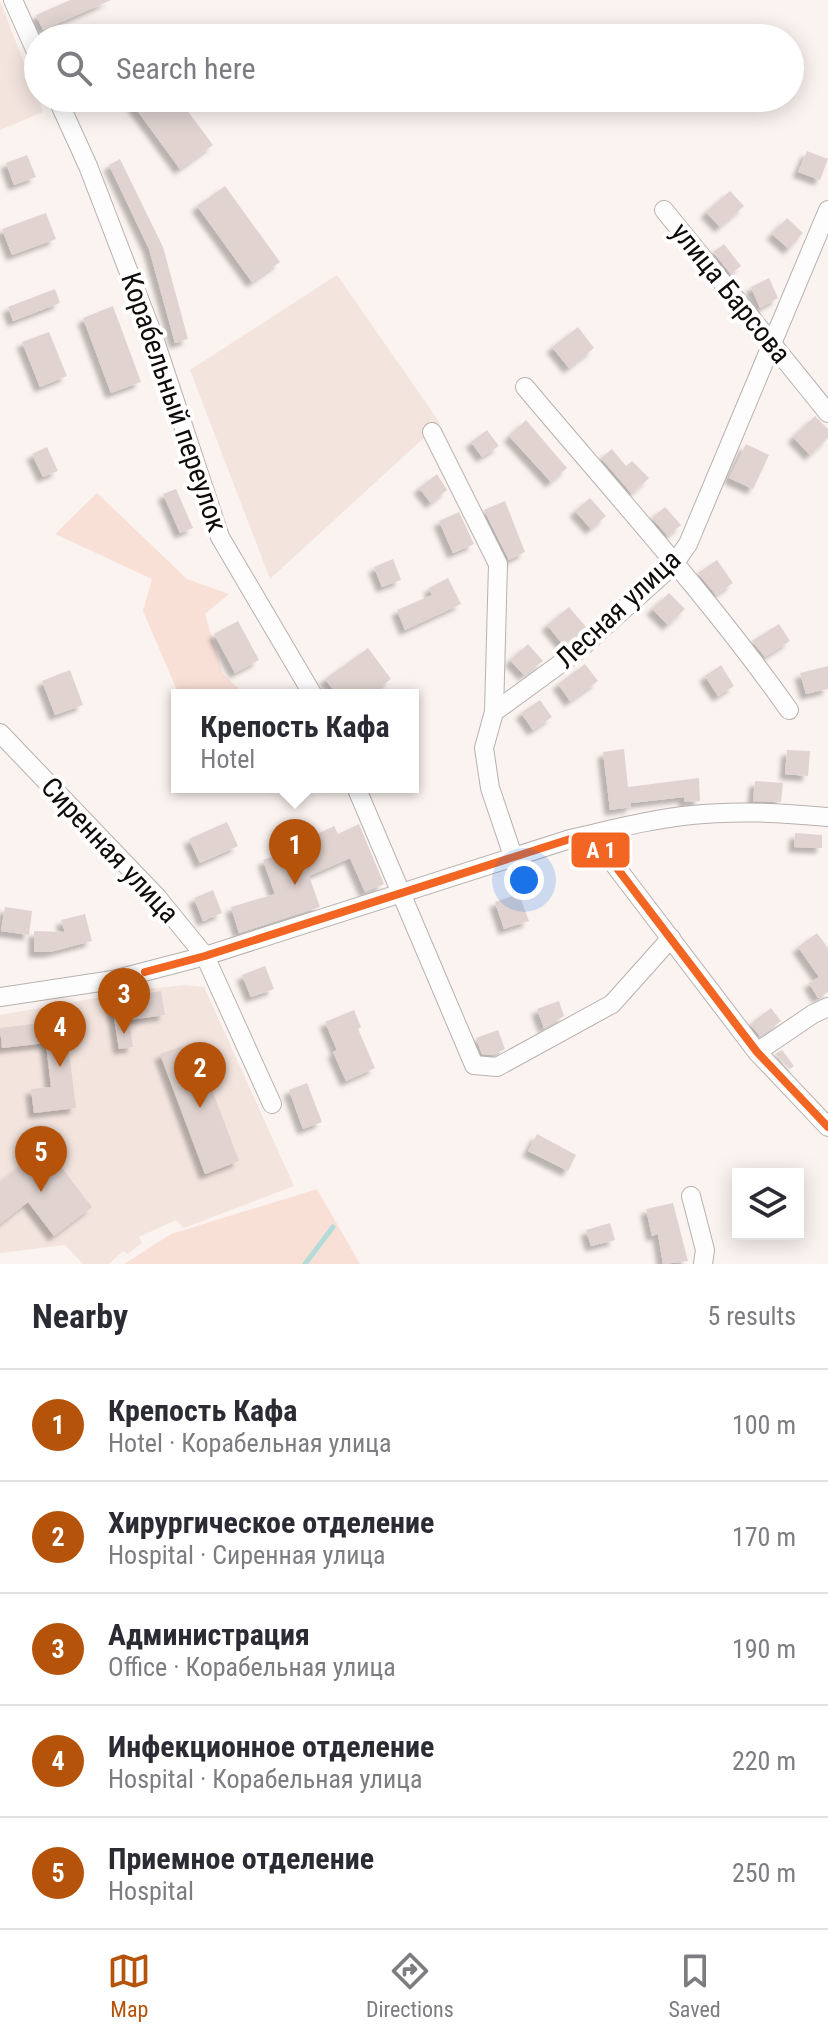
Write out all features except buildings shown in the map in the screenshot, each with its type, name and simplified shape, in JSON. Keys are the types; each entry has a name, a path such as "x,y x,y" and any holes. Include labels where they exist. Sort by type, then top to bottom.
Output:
{"street":[{"path":"13,0 24,25"},
{"name":"Корабельный переулок","path":"63,112 88,166 153,335 220,537 309,689"},
{"name":"улица Барсова","path":"664,210 828,413"},
{"name":"Лесная улица","path":"494,712 575,653 674,564 688,544 828,210"},
{"path":"525,387 674,564 789,710"},
{"path":"432,432 498,564 494,712 484,748 490,788 514,859"},
{"name":"Сиренная улица","path":"0,733 157,897 205,956 272,1104"},
{"path":"359,793 474,1065 497,1067 612,1004 671,938"},
{"path":"0,997 113,980 205,956 570,839 626,826 691,815 763,812 828,817"},
{"path":"570,839 590,842 607,855 757,1052 828,1127"},
{"path":"757,1052 828,1007"},
{"path":"691,1196 705,1250 703,1264"}],"shaded area":[{"path":"0,1 24,63 24,112 43,112 0,130"},
{"path":"337,275 440,423 270,579 190,370"},
{"path":"97,493 187,579 229,594 205,614 223,674 239,689 176,689 143,611 152,579 55,534"},
{"path":"185,985 204,987 294,1186 184,1228 176,1220 139,1237 142,1243 128,1254 123,1251 109,1264 83,1264 65,1245 0,1253 0,1015"},
{"path":"317,1189 360,1264 124,1264 171,1234"}],"waterway":[{"path":"305,1264 333,1227"}],"transit line":[{"path":"145,972 205,956 570,839 590,842 607,855 757,1052 828,1127"}],"place":[{"name":"Крепость Кафа","path":"295,885"},
{"name":"Администрация","path":"124,1034"},
{"name":"Инфекционное отделение","path":"60,1067"},
{"name":"Хирургическое отделение","path":"200,1108"},
{"name":"Приемное отделение","path":"41,1192"}]}
